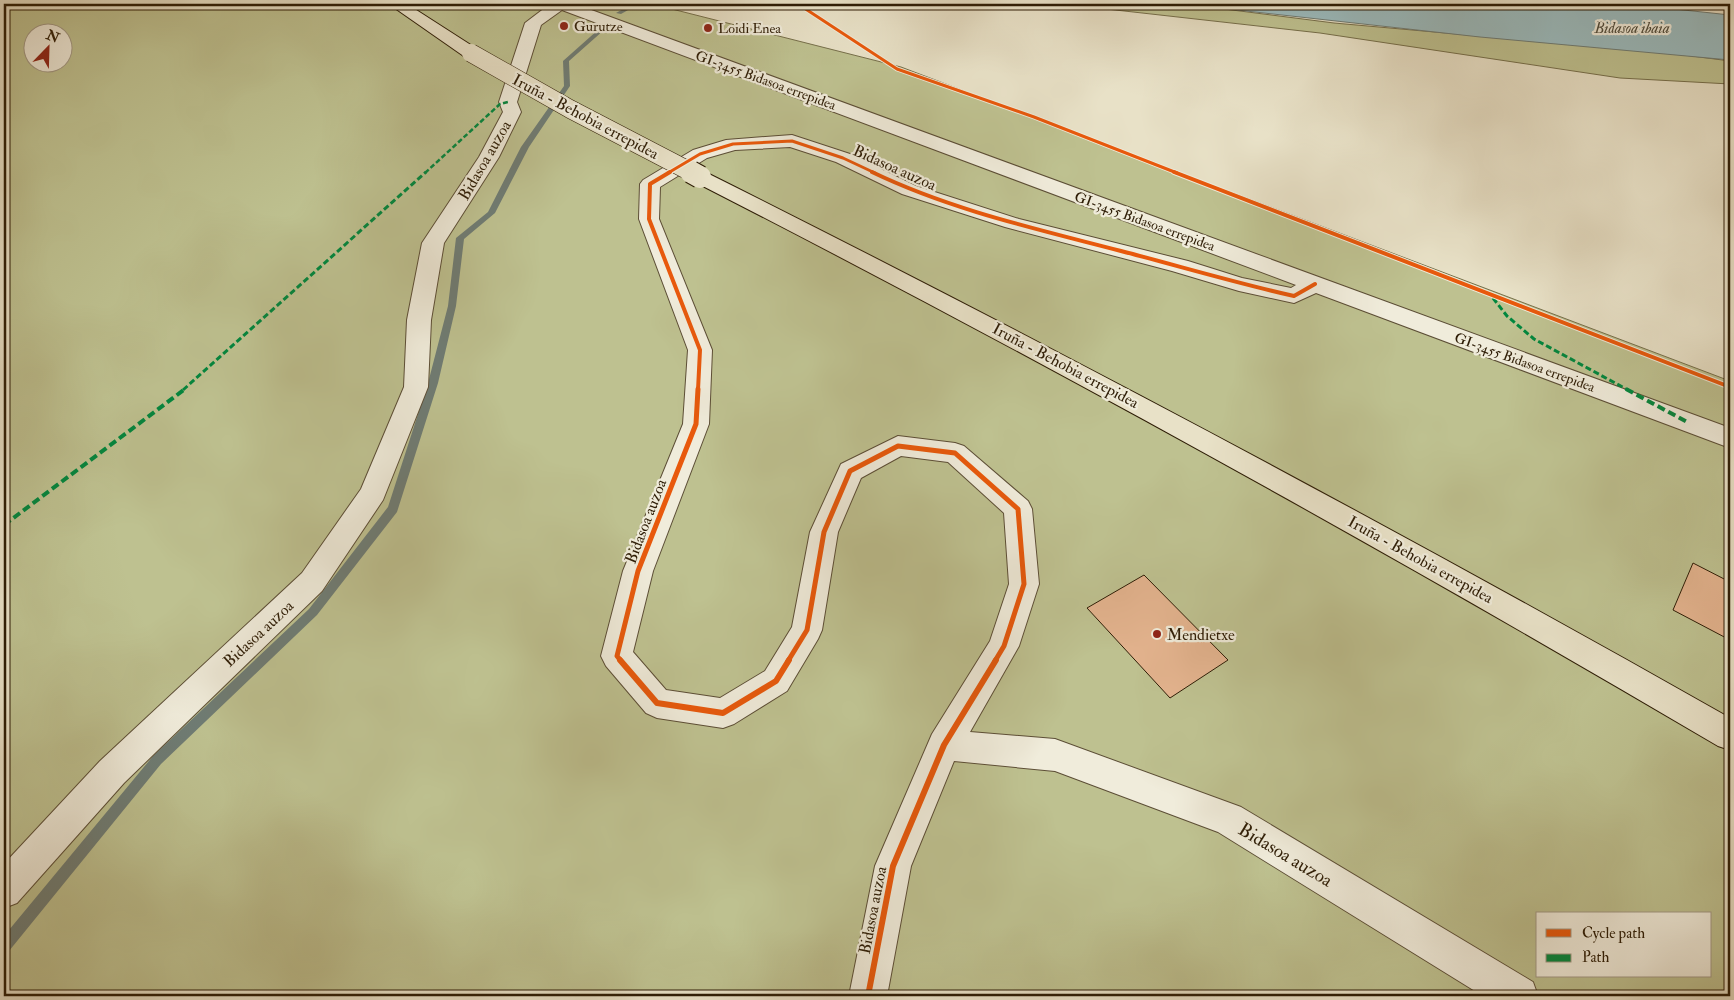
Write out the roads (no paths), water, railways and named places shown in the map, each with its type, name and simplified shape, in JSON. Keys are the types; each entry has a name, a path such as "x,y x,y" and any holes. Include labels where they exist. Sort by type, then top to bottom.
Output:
{"highway":[{"name":"Iruña - Behobia errepidea","path":"396,4 471,53 570,109 1118,392 1477,590 1720,729"}],"street":[{"name":"GI-3455 Bidasoa errepidea","path":"560,4 1730,438"},
{"name":"Bidasoa auzoa","path":"4,890 112,772 312,582 373,493 416,387 419,320 433,243 489,157 512,112 508,102 533,23 560,4"},
{"name":"Bidasoa auzoa","path":"868,996 893,866 944,745 1004,646 1024,584 1018,509 955,453 898,446 850,471 824,532 807,630 776,681 722,713 657,703 617,656 638,571 696,424 700,350 649,219 650,184 700,154 733,144 792,142 843,158 909,190 1012,223 1180,266 1239,284 1294,296 1315,284"},
{"name":"Bidasoa auzoa","path":"944,745 1055,755 1229,819 1519,996"}],"water":[{"name":"Bidasoa ibaia","path":"1183,4 1628,4 1730,15 1730,60 1480,37"}],"waterway":[{"path":"619,13 634,5"},
{"path":"4,946 157,760 313,612 393,509 433,383 452,306 460,238 491,213 525,147 567,86 566,61 601,30"}],"place":[{"name":"Gurutze","path":"564,26"},
{"name":"Loidi Enea","path":"708,28"},
{"name":"Mendietxe","path":"1157,634"}]}
